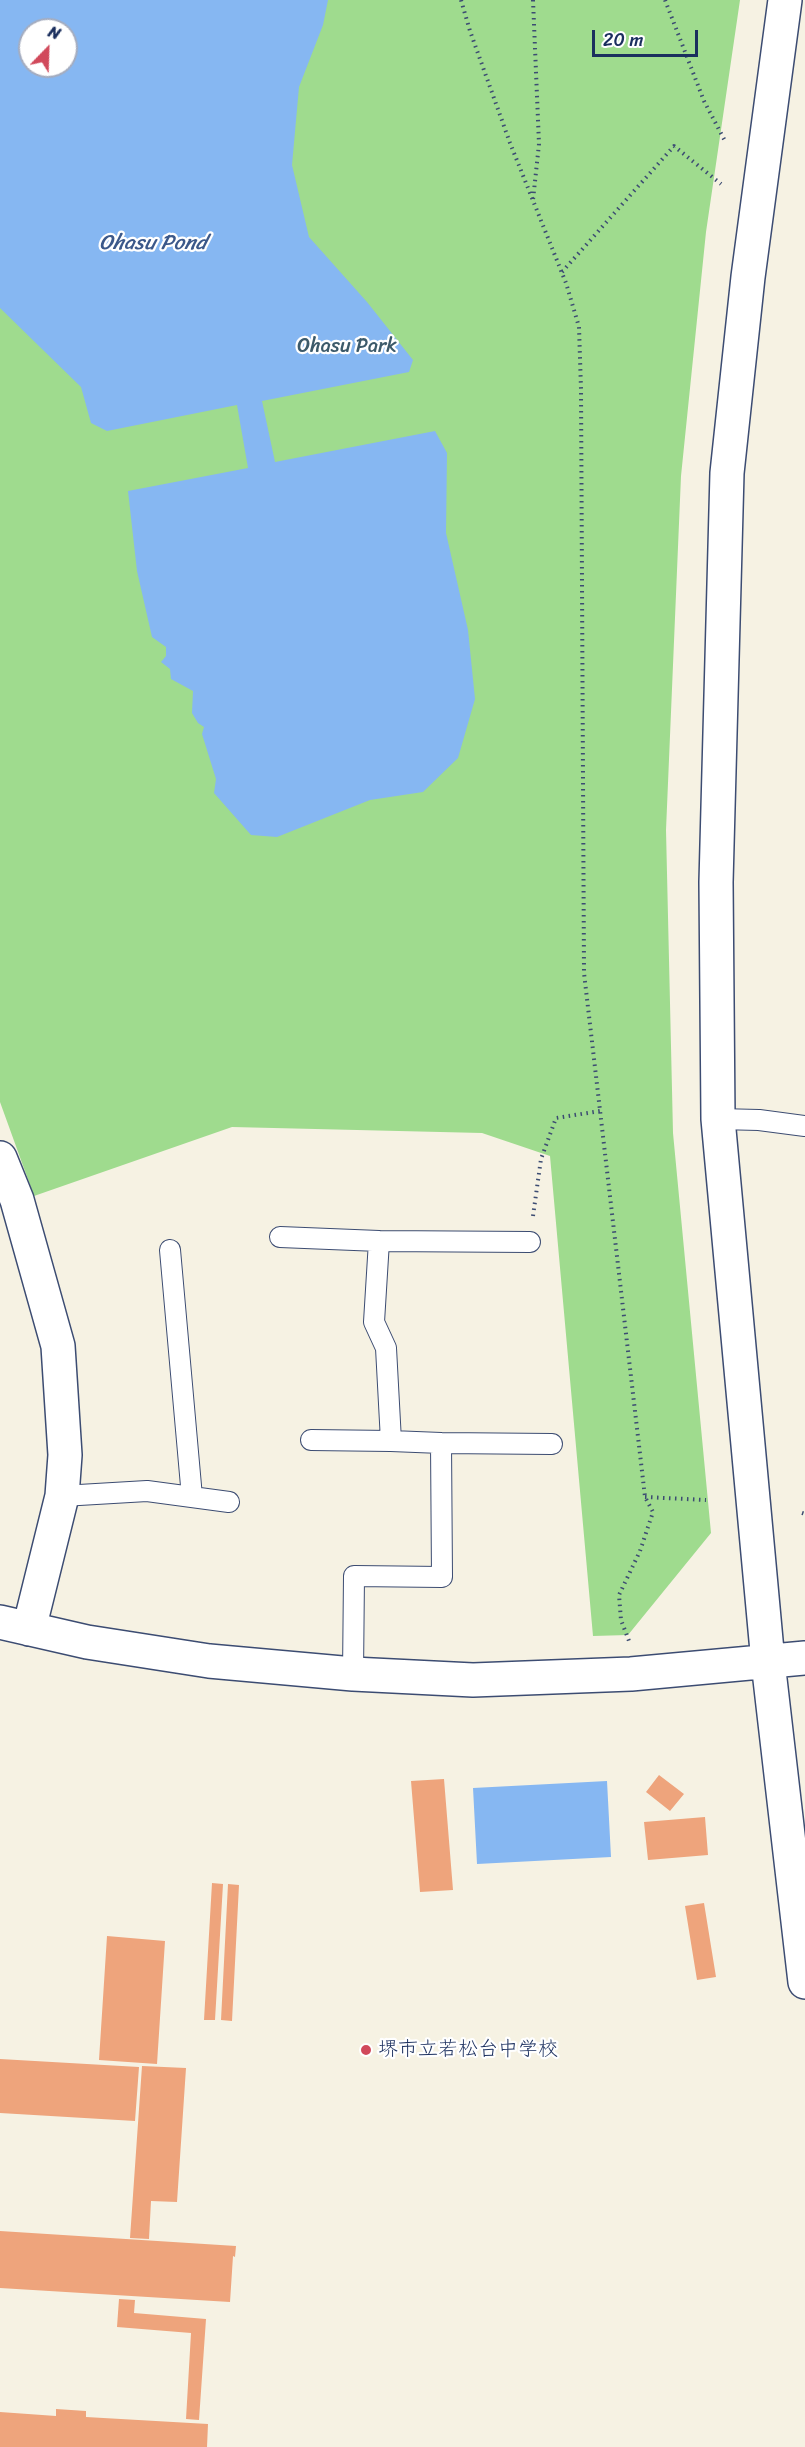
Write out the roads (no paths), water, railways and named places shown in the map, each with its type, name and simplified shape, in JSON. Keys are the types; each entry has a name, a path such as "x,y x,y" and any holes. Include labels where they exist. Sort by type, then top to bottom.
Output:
{"street":[{"path":"784,0 748,277 727,473 716,882 718,1119 768,1662 805,1982"},
{"path":"1,1169 17,1200 58,1346 65,1455 62,1496 15,1625 87,1642 209,1661 352,1674 472,1680 631,1674 805,1659"}],"lane":[{"path":"718,1119 759,1120 805,1126"},
{"path":"280,1237 379,1241 530,1242"},
{"path":"379,1241 374,1322 386,1348 391,1441"},
{"path":"170,1250 192,1497"},
{"path":"311,1440 552,1444"},
{"path":"352,1674 354,1576 442,1577 441,1443"},
{"path":"62,1496 147,1491 229,1502"}],"water":[{"name":"Ohasu Pond","path":"0,0 328,0 323,25 299,87 292,165 309,237 367,302 413,360 409,372 262,401 275,462 435,431 447,453 446,533 468,630 475,699 458,758 423,792 370,800 277,837 251,835 214,793 216,779 202,734 204,727 198,723 192,713 193,691 171,679 170,669 161,662 166,656 166,647 152,637 137,571 128,491 248,468 237,405 107,431 91,423 81,387 0,308"},
{"path":"607,1781 611,1857 477,1864 473,1788"}],"place":[{"name":"堺市立若松台中学校","path":"366,2050"}],"park label":[{"name":"Ohasu Park","path":"347,347"}]}
